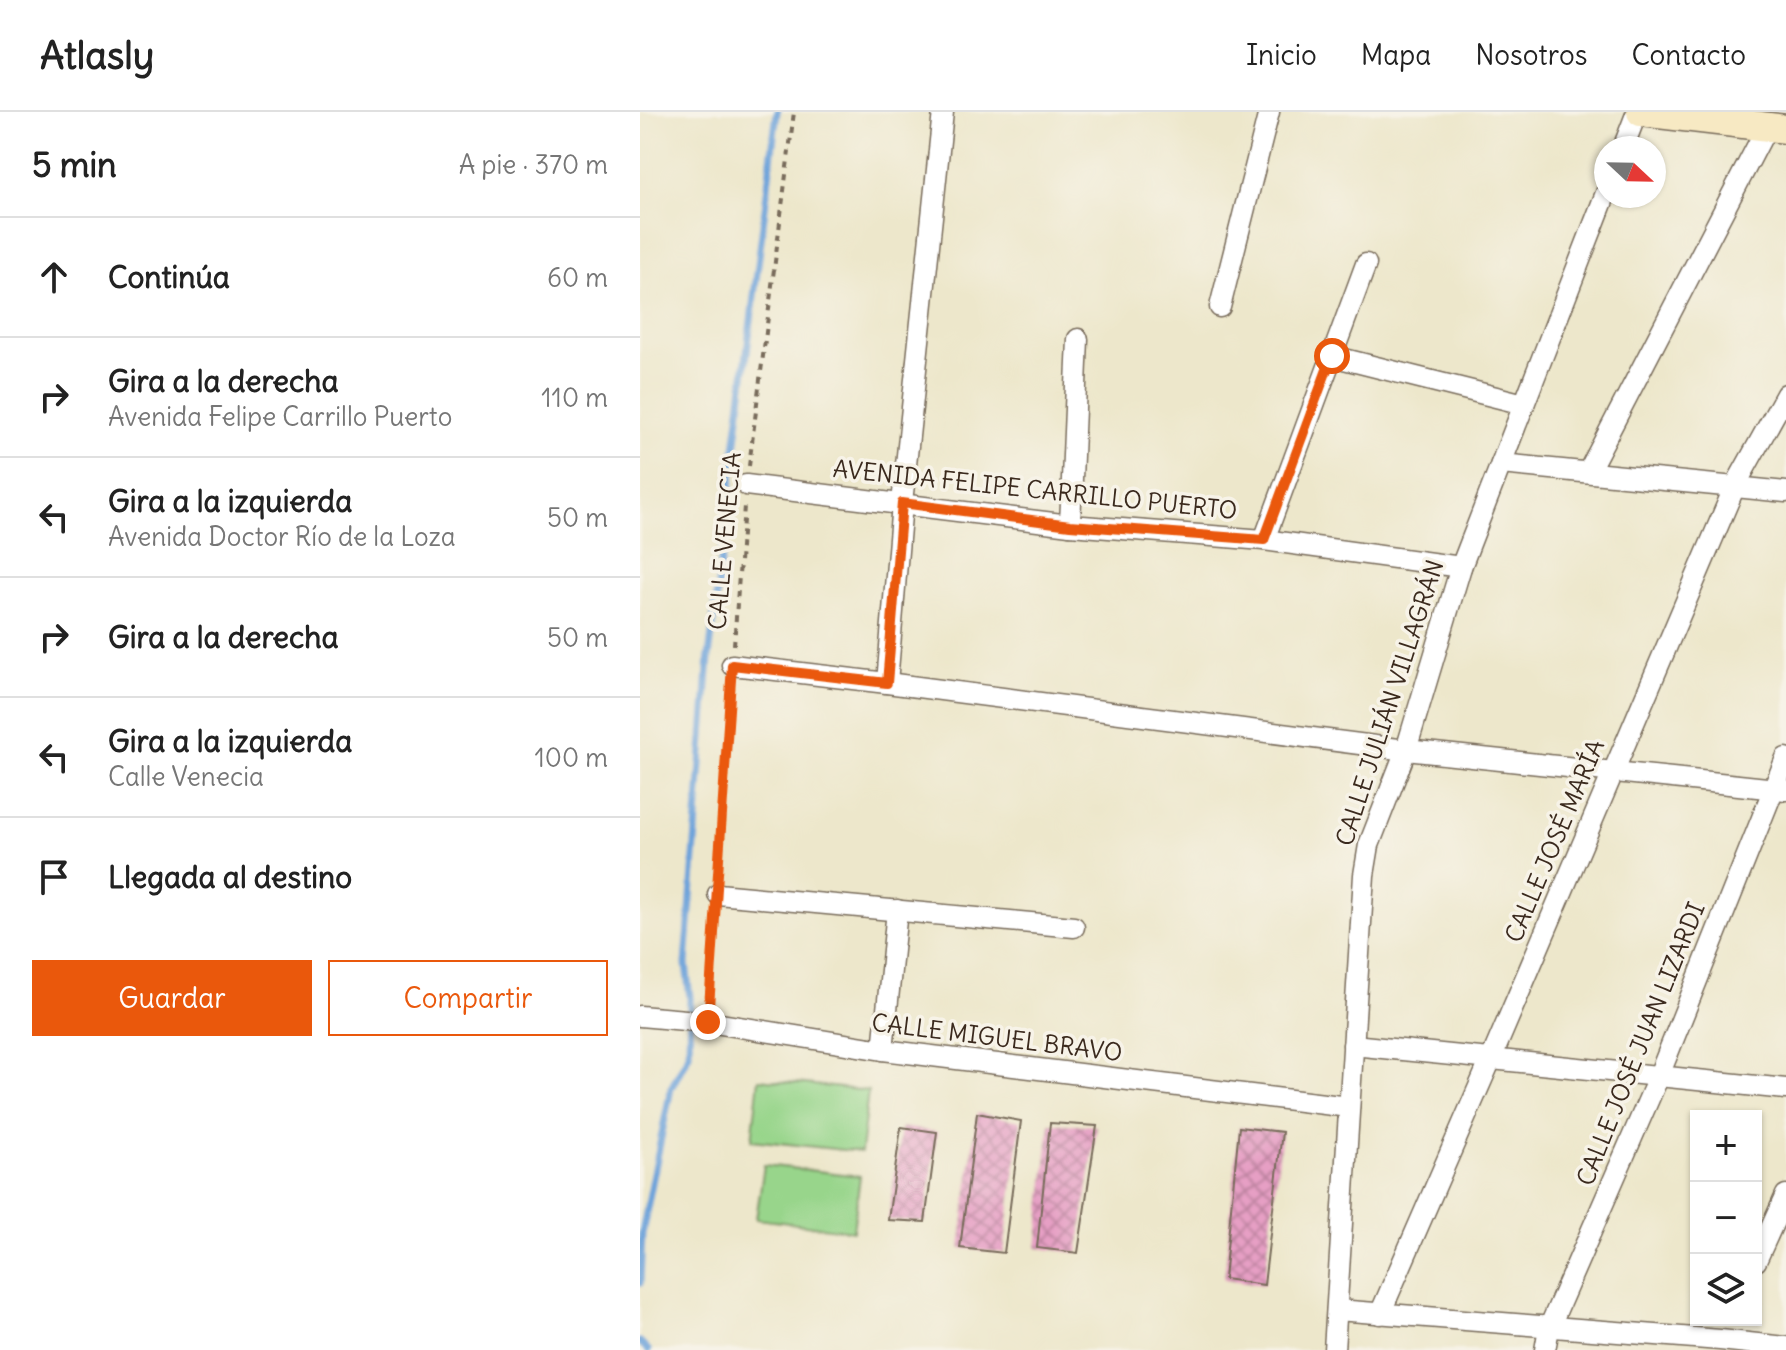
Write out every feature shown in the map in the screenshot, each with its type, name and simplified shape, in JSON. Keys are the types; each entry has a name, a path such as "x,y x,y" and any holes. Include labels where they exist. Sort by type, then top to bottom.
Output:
{"main road":[{"path":"1639,112 1777,128"}],"street":[{"path":"887,683 902,503 943,112"},
{"path":"1220,307 1269,112"},
{"path":"1628,136 1639,112"},
{"path":"1588,472 1777,128"},
{"name":"CALLE JULIÁN VILLAGRÁN","path":"1334,1350 1369,845 1406,750 1461,567 1600,208"},
{"path":"1264,540 1366,264"},
{"path":"1070,525 1078,339"},
{"path":"1332,356 1524,404"},
{"name":"CALLE JOSÉ MARÍA","path":"1380,1314 1735,486 1786,394"},
{"path":"1501,464 1786,492"},
{"name":"AVENIDA FELIPE CARRILLO PUERTO","path":"746,485 1070,525 1264,540 1461,567"},
{"path":"732,665 1406,750 1779,789"},
{"name":"CALLE JOSÉ JUAN LIZARDI","path":"1545,1350 1549,1328 1779,789 1786,758"},
{"path":"718,894 1074,927"},
{"path":"883,1050 897,910"},
{"name":"CALLE MIGUEL BRAVO","path":"640,1016 708,1022 883,1050 1349,1107"},
{"path":"1353,1045 1786,1089"},
{"path":"1759,1254 1786,1195"},
{"path":"1337,1310 1719,1345 1786,1347"},
{"path":"1719,1345 1727,1326"}],"path":[{"name":"CALLE VENECIA","path":"708,1022 746,485 794,112"}],"green space":[{"path":"759,1079 868,1091 861,1152 752,1140"},
{"path":"764,1165 860,1176 853,1231 756,1219"}],"building":[{"path":"977,1113 1021,1121 1004,1253 960,1248"},
{"path":"1050,1123 1097,1126 1078,1253 1037,1248"},
{"path":"901,1127 937,1132 925,1222 888,1220"},
{"path":"1239,1127 1282,1132 1264,1285 1224,1279"}],"waterway":[{"path":"640,1283 642,1233 671,1088 689,1054 690,998 686,964 709,657 777,112"},
{"path":"640,1342 648,1350"}],"route":[{"path":"708,1022 732,665 887,683 902,503 1070,525 1264,540 1332,356"}]}
